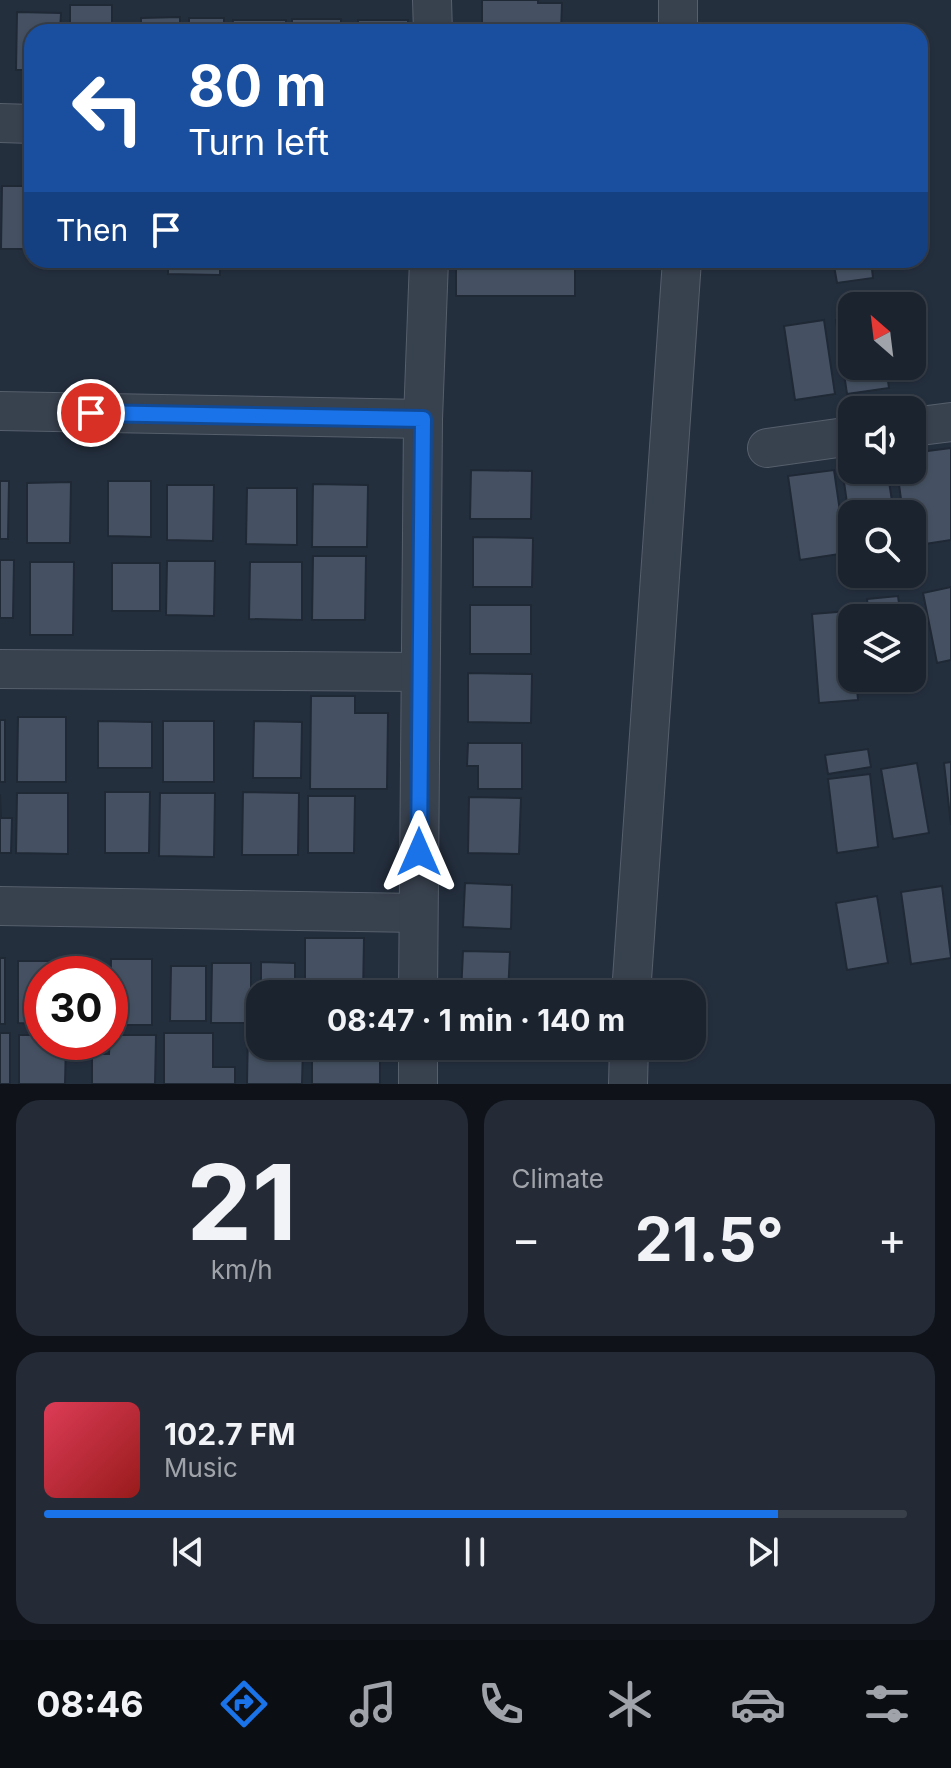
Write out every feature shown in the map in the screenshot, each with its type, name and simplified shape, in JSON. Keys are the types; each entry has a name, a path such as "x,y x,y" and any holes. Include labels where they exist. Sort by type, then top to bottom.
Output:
{"street":[{"path":"432,0 433,24"},
{"path":"678,0 678,24"},
{"path":"0,123 24,124"},
{"path":"418,980 423,419 429,268"},
{"path":"632,980 681,268"},
{"path":"0,411 423,419"},
{"path":"926,425 951,422"},
{"path":"767,448 838,438"},
{"path":"0,669 420,672"},
{"path":"0,906 418,913"},
{"path":"418,1060 418,1084"},
{"path":"628,1084 629,1060"}],"building":[{"path":"482,0 562,3 561,24 482,24"},
{"path":"70,5 112,5 112,24 70,24"},
{"path":"17,12 61,13 60,24 24,24 24,70 16,70"},
{"path":"180,17 180,24 141,24 141,18"},
{"path":"189,18 224,18 224,24 189,24"},
{"path":"292,19 341,19 341,24 292,24"},
{"path":"233,20 286,20 286,24 233,24"},
{"path":"358,20 408,20 408,24 358,24"},
{"path":"2,186 24,186 24,249 1,249"},
{"path":"168,268 220,268 220,275 168,274"},
{"path":"456,268 575,268 575,296 456,296"},
{"path":"834,268 872,268 873,278 837,283"},
{"path":"824,320 835,394 795,400 784,326"},
{"path":"845,380 888,380 889,388 847,394"},
{"path":"951,448 951,540 926,544 926,500 901,500 899,484 926,484 926,451"},
{"path":"471,470 532,471 531,519 470,519"},
{"path":"834,470 838,500 838,554 800,560 788,476"},
{"path":"0,481 9,481 8,539 0,539"},
{"path":"108,481 151,481 151,537 108,536"},
{"path":"71,482 70,543 27,543 27,483"},
{"path":"313,484 368,485 367,547 312,547"},
{"path":"844,484 889,484 892,500 847,500"},
{"path":"167,485 214,485 213,541 167,540"},
{"path":"247,488 297,488 297,545 246,544"},
{"path":"473,537 533,538 532,587 473,587"},
{"path":"313,556 366,556 365,620 312,620"},
{"path":"0,560 14,560 13,618 0,618"},
{"path":"167,561 215,561 214,616 166,615"},
{"path":"30,562 74,562 73,635 30,635"},
{"path":"250,562 302,562 302,620 249,619"},
{"path":"112,563 160,563 160,611 112,611"},
{"path":"951,587 951,660 937,663 923,593"},
{"path":"898,596 899,604 868,604 867,599"},
{"path":"470,605 531,605 531,654 470,654"},
{"path":"838,612 838,692 857,692 858,700 819,703 812,614"},
{"path":"468,673 532,674 531,723 468,722"},
{"path":"311,696 355,696 355,713 388,713 387,789 310,789"},
{"path":"18,717 66,717 66,782 17,782"},
{"path":"0,720 5,720 5,782 0,782"},
{"path":"98,721 152,722 152,768 98,768"},
{"path":"163,721 214,721 214,782 163,782"},
{"path":"254,721 302,722 301,778 253,778"},
{"path":"468,743 522,743 522,789 478,789 478,766 467,766"},
{"path":"868,749 871,767 828,774 825,755"},
{"path":"951,762 951,825 944,763"},
{"path":"917,763 929,833 893,839 881,769"},
{"path":"870,774 878,847 837,853 828,779"},
{"path":"105,792 150,792 149,853 105,853"},
{"path":"243,792 299,793 298,855 242,855"},
{"path":"17,793 68,793 68,854 16,853"},
{"path":"160,793 215,793 214,857 159,856"},
{"path":"0,794 1,818 12,818 11,853 0,853"},
{"path":"308,796 355,796 354,853 308,853"},
{"path":"469,797 521,798 519,854 468,853"},
{"path":"465,883 512,885 511,929 463,927"},
{"path":"942,886 951,958 911,964 901,892"},
{"path":"877,896 888,963 847,970 836,903"},
{"path":"305,938 364,938 363,980 305,980"},
{"path":"463,951 510,952 509,980 462,980"},
{"path":"0,958 5,958 5,1024 0,1024"},
{"path":"128,959 152,959 152,1025 128,1025"},
{"path":"18,961 24,961 24,1023 18,1023"},
{"path":"261,962 295,963 295,980 261,980"},
{"path":"212,963 251,963 251,980 246,980 246,1023 211,1023"},
{"path":"171,966 206,966 206,1021 170,1021"},
{"path":"0,1033 10,1033 10,1084 0,1084"},
{"path":"164,1033 213,1033 213,1067 235,1067 235,1084 164,1084"},
{"path":"19,1035 24,1035 24,1060 66,1060 65,1084 19,1084"},
{"path":"128,1035 156,1035 155,1084 92,1084 92,1060 128,1060"},
{"path":"247,1060 303,1060 302,1084 247,1084"},
{"path":"312,1060 380,1060 380,1084 312,1084"}],"route":[{"path":"91,413 423,419 419,852"}]}
